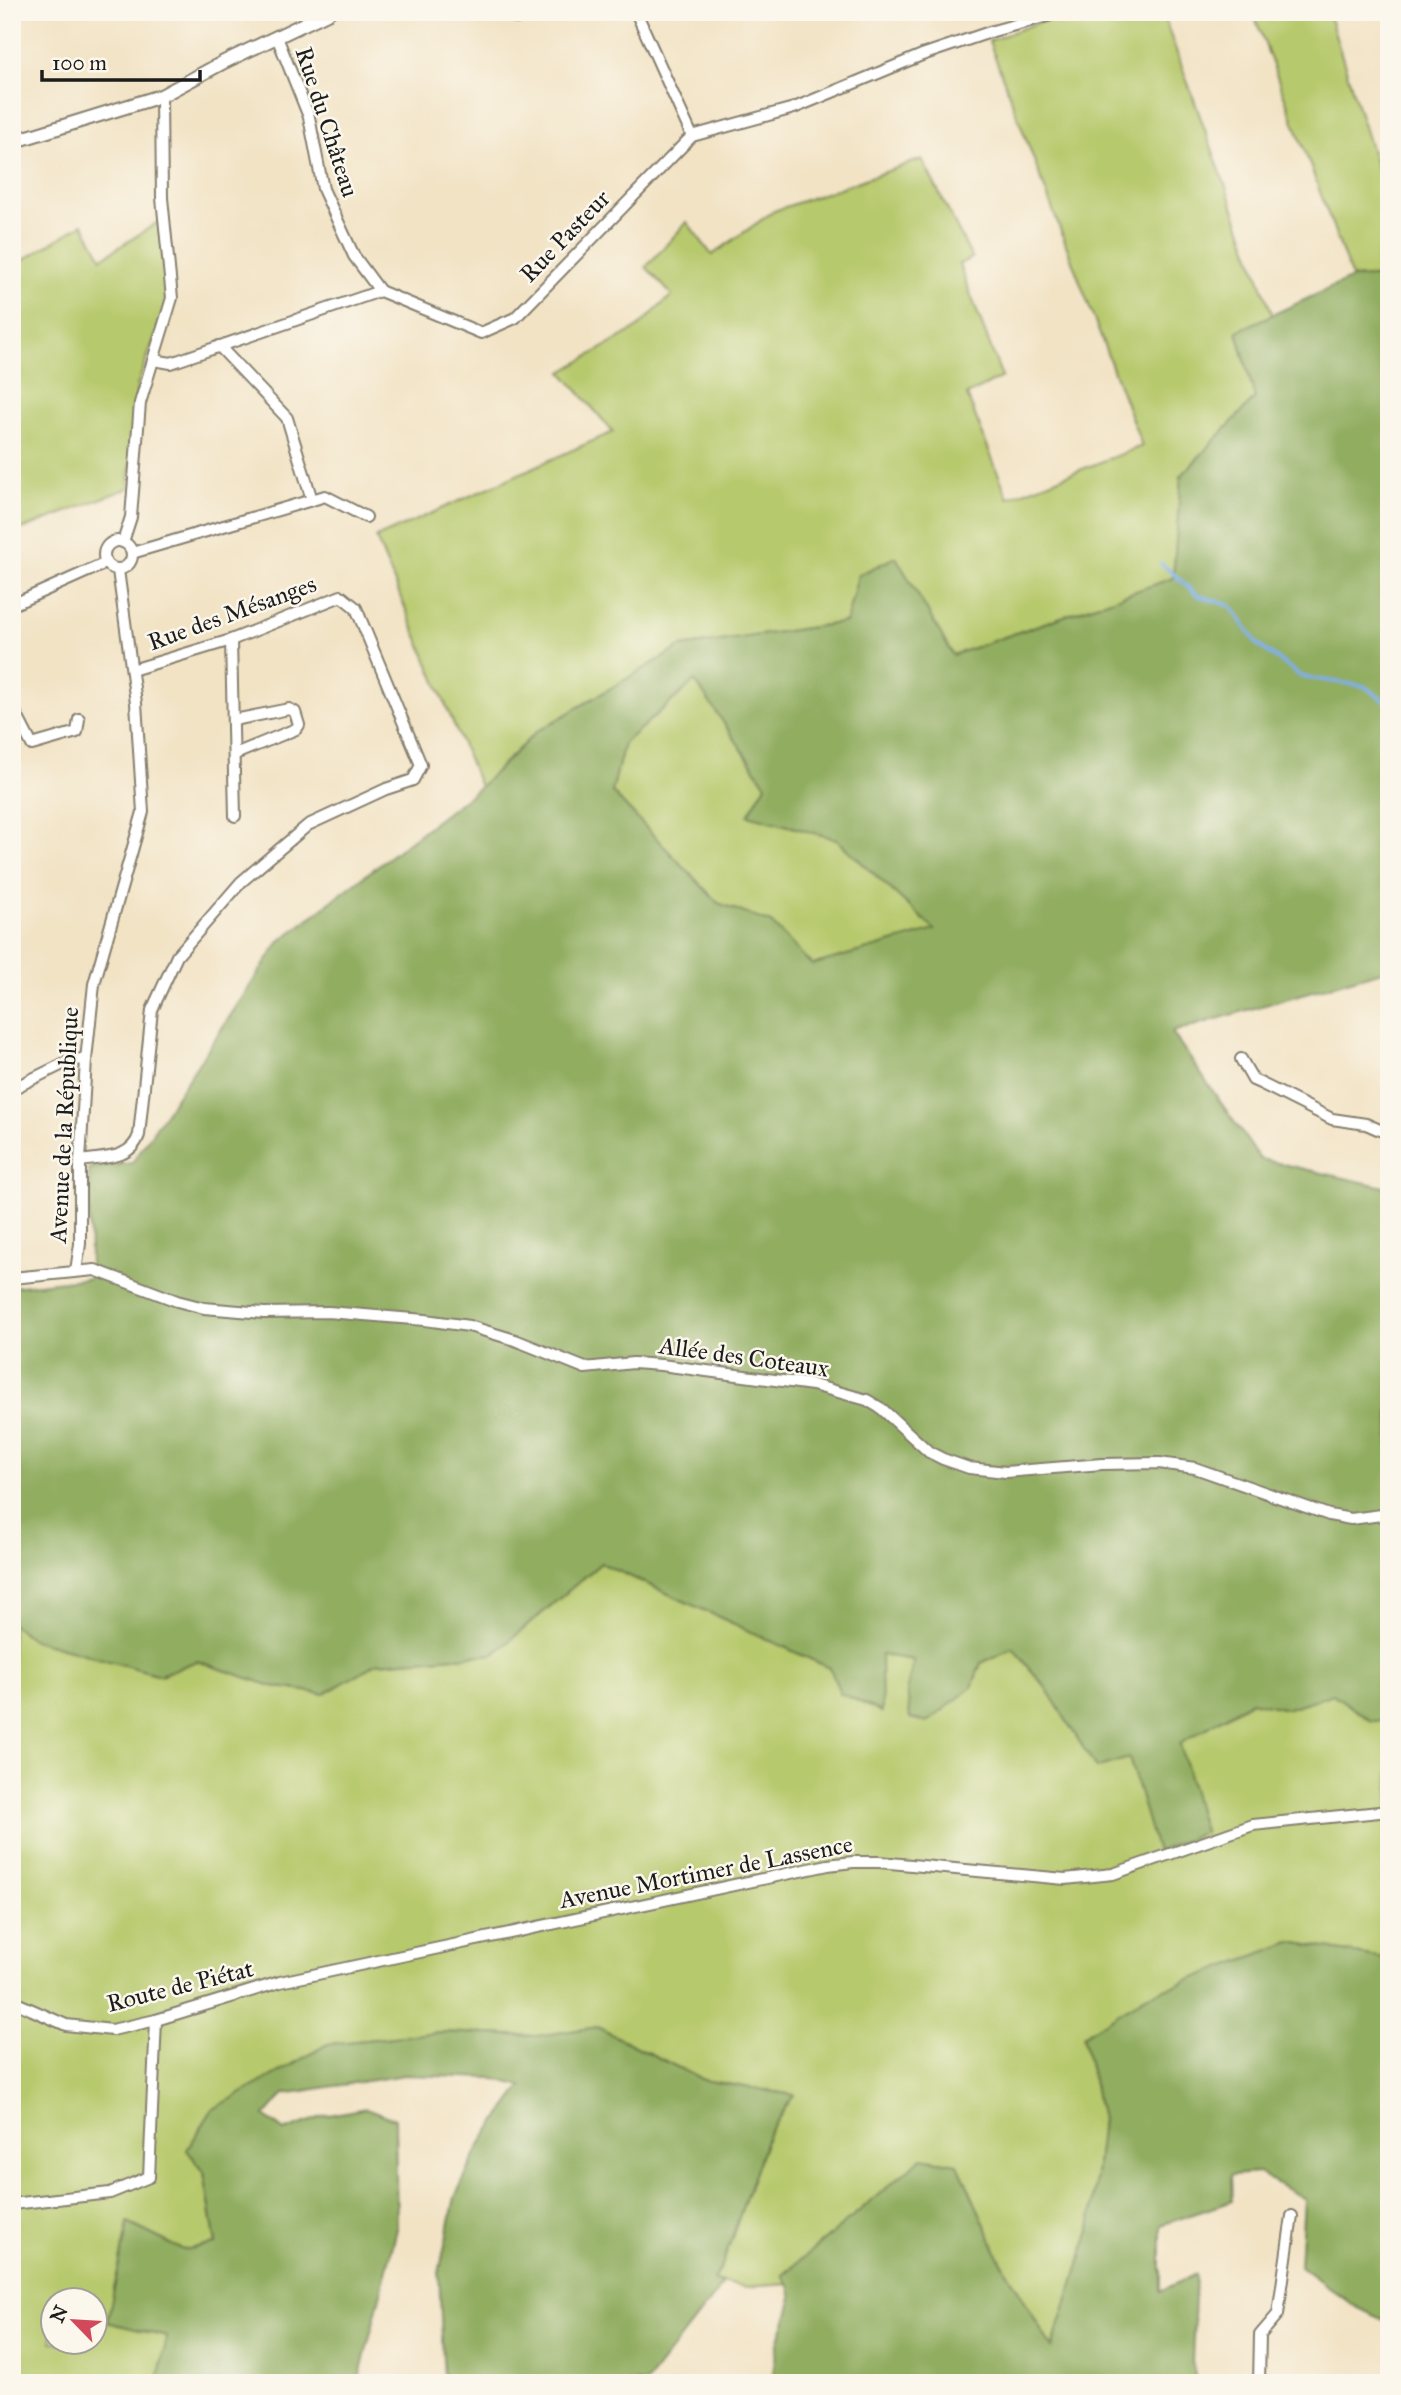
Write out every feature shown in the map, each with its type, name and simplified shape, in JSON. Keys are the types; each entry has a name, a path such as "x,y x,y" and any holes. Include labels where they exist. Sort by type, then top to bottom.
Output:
{"main road":[{"path":"12,142 161,96 322,14"}],"street":[{"path":"516,18 537,12"},
{"path":"636,12 692,136 793,108 922,55 1062,12"},
{"name":"Rue du Château","path":"277,37 309,117 323,189 354,256 380,291"},
{"path":"123,542 131,517 140,403 172,299 162,198 161,96"},
{"name":"Rue Pasteur","path":"380,291 481,333 515,318 692,136"},
{"path":"154,360 171,363 380,291"},
{"path":"219,346 287,418 312,500"},
{"path":"132,553 325,496 366,517"},
{"path":"114,541 129,546 132,553 127,566 118,570 106,563 103,555 114,541"},
{"path":"13,603 106,563"},
{"name":"Avenue de la République","path":"75,1271 80,1244 80,1161 94,985 143,813 132,670 118,570"},
{"name":"Rue des Mésanges","path":"80,1161 128,1153 136,1146 152,1010 177,956 241,882 308,825 386,789 413,780 421,765 356,608 341,596 231,640 132,670"},
{"path":"231,640 235,816"},
{"path":"12,706 32,746 76,732 79,719"},
{"path":"234,720 289,709 295,712 299,725 296,729 235,754"},
{"path":"12,1089 73,1059 86,1060"},
{"path":"1241,1059 1253,1080 1332,1119 1366,1124 1389,1134"},
{"name":"Allée des Coteaux","path":"12,1278 95,1270 204,1308 328,1312 469,1326 515,1340 585,1368 633,1363 661,1365 813,1385 867,1400 882,1409 929,1452 943,1460 970,1468 1006,1472 1102,1464 1158,1463 1195,1468 1329,1515 1351,1519 1389,1514"},
{"name":"Avenue Mortimer de Lassence","path":"280,1982 828,1865 879,1862 1065,1879 1113,1874 1253,1825 1389,1811"},
{"name":"Route de Piétat","path":"12,2001 66,2025 113,2029 156,2020 280,1982"},
{"path":"12,2204 110,2193 149,2177 156,2020"},
{"path":"1259,2383 1260,2334 1278,2314 1292,2216"}],"green space":[{"path":"1065,12 1162,12 1273,316 1237,331 1255,398 1181,476 1174,578 953,655 895,557 859,575 847,622 681,647 536,732 480,787 376,538 613,432 562,372 637,328 672,295 646,267 687,222 712,255 774,211 922,159 972,258 959,264 1002,377 967,395 1008,498 1142,446 989,41"},
{"path":"1253,12 1328,12 1389,206 1389,276 1352,278"},
{"path":"160,221 170,297 137,386 129,488 12,533 12,267 83,224 102,258"},
{"path":"1389,276 1389,969 1172,1032 1260,1159 1389,1188 1389,1721 1371,1721 1333,1694 1286,1709 1251,1701 1180,1744 1204,1832 1157,1852 1129,1758 1096,1768 1046,1688 1013,1648 981,1663 972,1687 927,1723 910,1718 907,1689 914,1660 881,1655 882,1712 840,1693 830,1668 601,1563 494,1654 377,1663 324,1694 272,1686 197,1661 160,1675 34,1640 12,1624 12,1287 90,1278 89,1168 132,1163 280,941 480,787 536,732 681,647 846,622 858,575 896,557 953,655 1173,578 1181,476 1255,398 1237,331 1352,278","holes":["695,681 766,785 748,815 836,839 935,930 812,965 771,923 718,903 612,792 624,743"]},
{"path":"695,680 766,785 748,815 836,839 936,930 812,965 771,923 718,903 612,792 624,743"},
{"path":"601,1563 830,1668 841,1693 881,1712 881,1654 914,1660 907,1689 972,1687 981,1663 1013,1647 1046,1688 1129,1758 1204,1832 1179,1744 1252,1701 1286,1709 1333,1694 1371,1721 1389,1721 1389,1959 1291,1942 1083,2036 1102,2119 1090,2231 1052,2348 1001,2261 784,2275 789,2284 745,2287 714,2281 723,2263 768,2134 793,2095 703,2080 597,2027 537,2036 440,2032 328,2044 187,2150 204,2172 216,2244 183,2250 128,2223 168,2337 158,2379 183,2383 12,2383 12,1624 34,1640 160,1675 197,1661 272,1686 324,1694 377,1663 494,1654"},
{"path":"1291,1942 1389,1959 1389,2323 1354,2306 1300,2266 1304,2199 1259,2173 1231,2175 1232,2201 1161,2225 1161,2291 1196,2274 1192,2362 1197,2383 771,2383 780,2335 791,2302 791,2294 783,2275 922,2158 958,2164 1001,2261 1052,2348 1090,2231 1102,2119 1083,2036 1146,1996"},
{"path":"597,2027 703,2080 794,2095 768,2134 723,2263 714,2280 723,2284 646,2383 444,2383 439,2273 455,2197 481,2143 522,2086 491,2078 405,2075 284,2094 265,2116 284,2131 324,2116 366,2108 395,2119 397,2229 358,2383 183,2383 158,2379 167,2337 108,2322 128,2223 183,2250 216,2244 204,2172 187,2150 212,2110 328,2044 440,2032 537,2036"}],"waterway":[{"path":"1161,563 1197,595 1231,606 1258,645 1302,677 1364,686 1389,704"}]}
